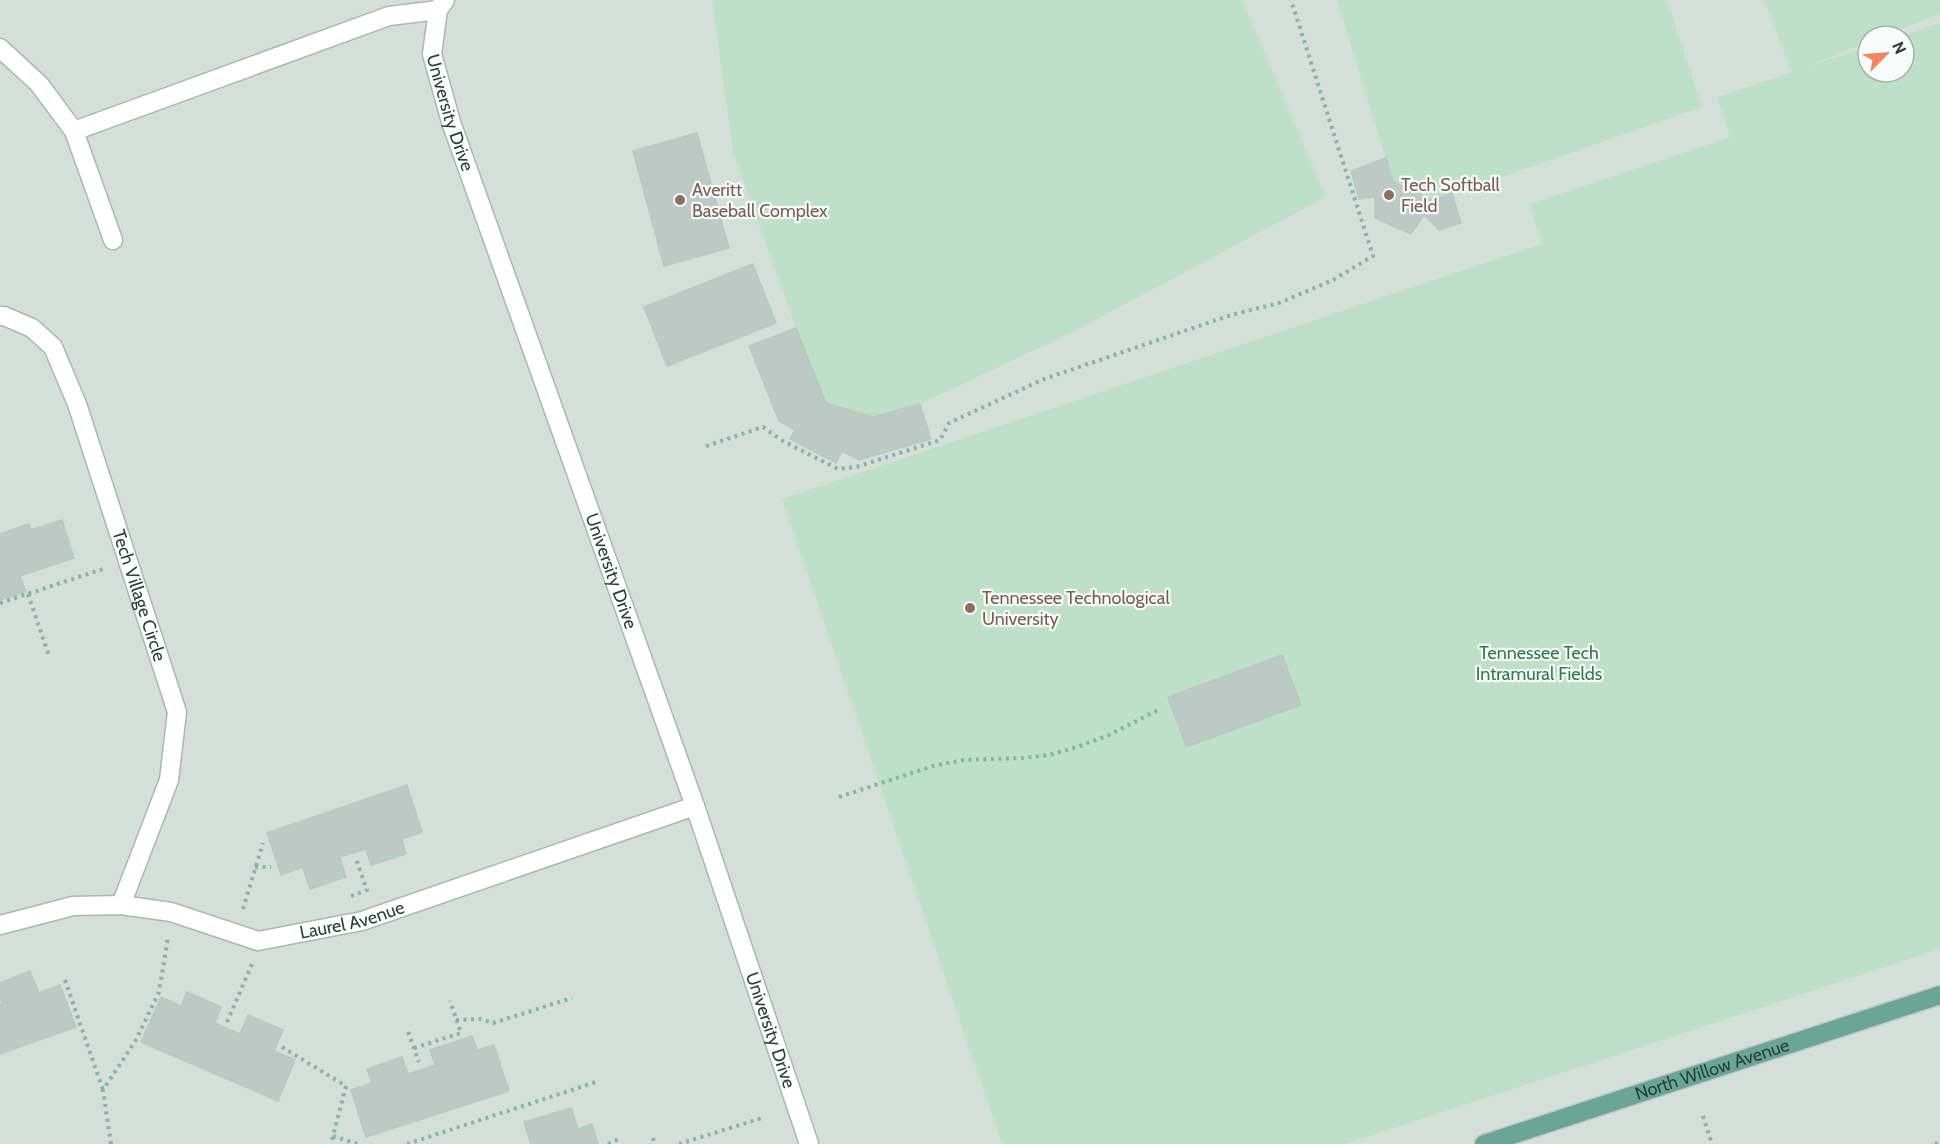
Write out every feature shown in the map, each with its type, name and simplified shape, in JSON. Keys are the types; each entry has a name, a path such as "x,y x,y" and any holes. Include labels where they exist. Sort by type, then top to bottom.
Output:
{"main road":[{"name":"North Willow Avenue","path":"1484,1144 1940,995"}],"street":[{"path":"74,131 389,16 441,5"},
{"name":"University Drive","path":"441,5 432,54 451,122 694,806 809,1144"},
{"path":"0,48 39,84 74,131 113,240"},
{"name":"Tech Village Circle","path":"0,316 32,328 53,347 77,404 177,712 169,780 121,905"},
{"name":"Laurel Avenue","path":"0,925 73,906 121,905 171,912 258,941 362,921 694,806"}],"path":[{"path":"706,446 763,428 838,469 856,467 940,440 949,423 1044,379 1231,315 1279,303 1333,280 1373,256 1291,0"},
{"path":"0,603 110,567"},
{"path":"28,594 49,656"},
{"path":"839,797 873,784 953,762 1049,755 1109,735 1158,710"},
{"path":"250,914 242,913 263,843"},
{"path":"347,897 367,890 356,859"},
{"path":"255,867 271,867"},
{"path":"103,1090 136,1040 159,992 168,937"},
{"path":"227,1022 253,960"},
{"path":"65,980 103,1090 111,1144"},
{"path":"456,1020 480,1019 493,1023 572,998"},
{"path":"414,1048 461,1033 450,1001"},
{"path":"408,1032 419,1062"},
{"path":"282,1047 346,1086 331,1144"},
{"path":"407,1144 599,1081"},
{"path":"1703,1116 1712,1144"},
{"path":"679,1144 762,1118"},
{"path":"333,1136 358,1144"},
{"path":"652,1138 654,1144"},
{"path":"608,1144 619,1139"},
{"path":"1935,1144 1940,1142"}],"shaded area":[{"name":"Tennessee Technological University","path":"0,0 1940,0 1940,1144 0,1144"}],"green space":[{"name":"Averitt Baseball Complex","path":"712,0 1242,0 1326,197 1071,333 920,404 873,417 826,403 796,328 733,152"},
{"name":"Tech Softball Field","path":"1337,0 1665,0 1669,6 1702,107 1433,201 1393,182"},
{"name":"Tennessee Tech Intramural Fields","path":"1764,0 1940,0 1940,14 1914,24 1856,24 1856,47 1806,67 1856,51 1856,84 1916,84 1916,31 1940,23 1940,949 1345,1144 1002,1144 782,499 1542,244 1529,204 1730,137 1717,97 1792,72"}],"building":[{"name":"Averitt Baseball Complex","path":"697,133 729,248 664,266 633,151"},
{"name":"Tech Softball Field","path":"1386,158 1393,182 1433,201 1452,193 1461,223 1439,230 1424,215 1411,234 1375,218 1375,197 1359,199 1351,171"},
{"name":"Averitt Baseball Complex","path":"753,264 776,323 667,366 644,307"},
{"path":"796,328 826,403 873,417 920,404 931,439 859,460 842,451 836,463 790,439 795,430 779,421 749,346"},
{"path":"62,520 74,558 20,576 26,592 0,600 0,534 29,524 31,530"},
{"path":"1282,655 1301,705 1186,747 1168,697"},
{"path":"407,785 422,832 402,839 406,854 371,865 366,849 340,857 346,877 310,889 303,867 281,875 267,833"},
{"path":"30,971 39,993 60,985 76,1027 0,1054 0,1005 2,1004 0,983"},
{"path":"187,992 221,1007 215,1023 240,1034 248,1015 283,1030 274,1051 295,1060 278,1101 141,1042 161,997 181,1006"},
{"path":"472,1036 477,1050 494,1045 509,1091 366,1137 351,1090 372,1083 367,1069 402,1057 408,1074 435,1065 430,1050"},
{"path":"571,1108 578,1129 592,1124 598,1144 531,1144 524,1122"}],"place":[{"name":"Tech Softball Field","path":"1389,195"},
{"name":"Averitt Baseball Complex","path":"680,200"},
{"name":"Tennessee Technological University","path":"970,608"}]}
